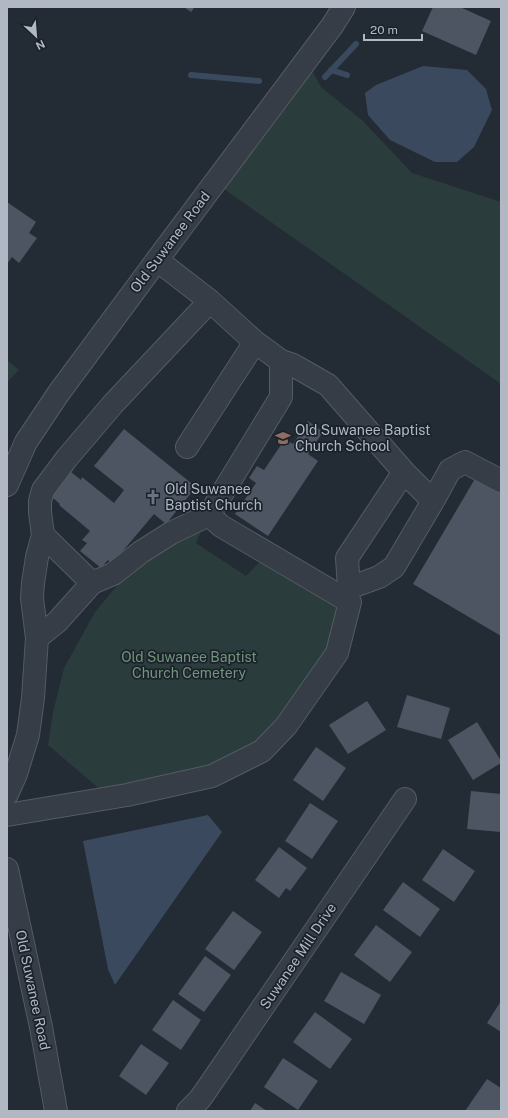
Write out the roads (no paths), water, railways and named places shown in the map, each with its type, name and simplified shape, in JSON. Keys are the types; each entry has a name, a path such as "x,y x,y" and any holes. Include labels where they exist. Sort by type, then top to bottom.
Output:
{"street":[{"name":"Old Suwanee Road","path":"7,485 26,442 58,394 344,7"},
{"path":"157,260 210,301 255,342 281,361 293,365 328,385 404,472 433,501"},
{"path":"7,794 16,774 28,735 33,698 37,638 32,598 37,557 43,535 40,501 43,490 67,458 113,404 210,301"},
{"path":"187,447 255,342"},
{"path":"37,638 57,622 92,583 113,574 141,552 171,532 209,515 281,396 281,361"},
{"path":"345,592 379,577 394,567 450,470 465,462 501,481"},
{"path":"7,815 127,795 212,776 262,750 286,726 337,653 350,602 345,592 347,558 404,472"},
{"path":"209,515 221,526 345,592"},
{"path":"43,535 92,583"},
{"name":"Suwanee Mill Drive","path":"188,1111 200,1099 207,1089 406,799"},
{"name":"Old Suwanee Road","path":"7,869 41,1027 56,1111"}],"water":[{"path":"423,66 467,70 486,89 492,110 474,147 457,162 435,162 390,140 368,115 365,93 376,85"},
{"path":"208,815 222,832 115,985 108,969 83,841"}],"waterway":[{"path":"325,77 356,44"},
{"path":"331,70 347,75"},
{"path":"191,75 259,81"}],"place":[{"name":"Old Suwanee Baptist Church School","path":"283,438"},
{"name":"Old Suwanee Baptist Church","path":"153,497"}],"park label":[{"name":"Old Suwanee Baptist Church Cemetery","path":"189,666"}]}
